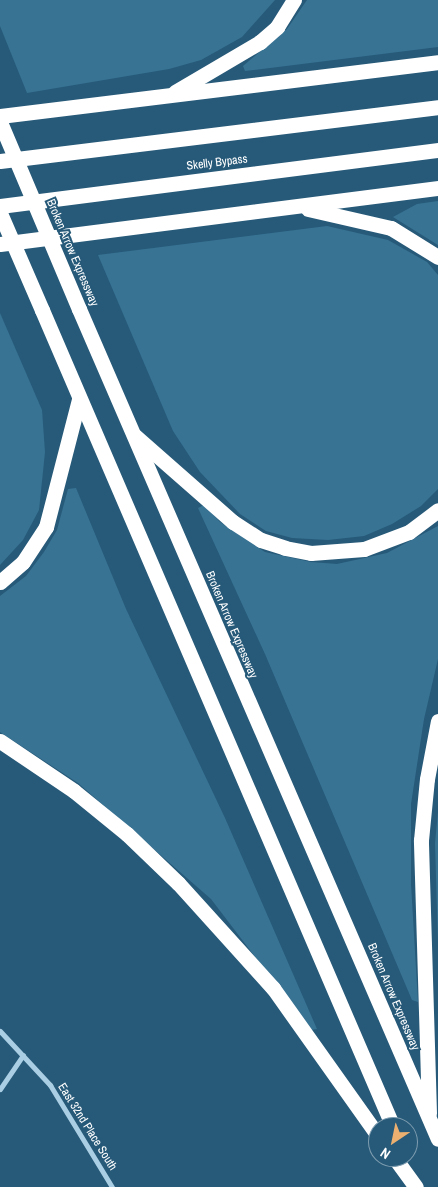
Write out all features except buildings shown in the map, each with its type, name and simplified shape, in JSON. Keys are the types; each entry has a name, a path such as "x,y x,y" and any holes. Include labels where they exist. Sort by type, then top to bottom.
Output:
{"highway":[{"path":"167,96 260,42 277,26 294,0"},
{"path":"0,116 438,62"},
{"path":"0,161 438,107"},
{"name":"Broken Arrow Expressway","path":"0,122 132,434 438,1139"},
{"name":"Skelly Bypass","path":"0,206 438,150"},
{"path":"0,244 438,188"},
{"path":"294,206 391,228 438,257"},
{"path":"0,213 389,1117"},
{"path":"0,582 23,562 46,526 79,399"},
{"path":"132,434 233,522 261,540 285,548 320,553 364,549 409,532 438,510"},
{"path":"430,1119 420,840 426,779 438,721"},
{"path":"0,741 74,791 127,834 178,882 273,988 368,1122"},
{"path":"402,1167 418,1187"},
{"path":"410,1167 418,1187"}],"street":[{"name":"East 32nd Place South","path":"0,1031 23,1055 61,1102 112,1187"},
{"path":"0,1089 23,1055"}],"shaded area":[{"path":"0,0 275,0 242,37 201,60 169,69 27,93 0,26"},
{"path":"307,0 438,0 438,47 245,71 243,66 287,29"},
{"path":"438,201 438,245 393,217 417,204"},
{"path":"327,226 388,240 427,262 438,275 438,489 421,506 392,524 364,536 328,540 292,538 266,531 240,514 200,472 173,431 98,255"},
{"path":"0,313 42,410 45,452 39,510 23,540 0,565"},
{"path":"76,488 126,609 225,818 317,1029 311,1030 211,899 78,783 0,732 0,596 26,576 44,552 57,530 68,489"},
{"path":"204,505 220,522 265,552 311,562 337,564 387,553 438,526 438,659 424,719 411,804 411,884 418,1002 412,1000 265,654 198,508"},
{"path":"438,812 438,943 435,843"}]}
